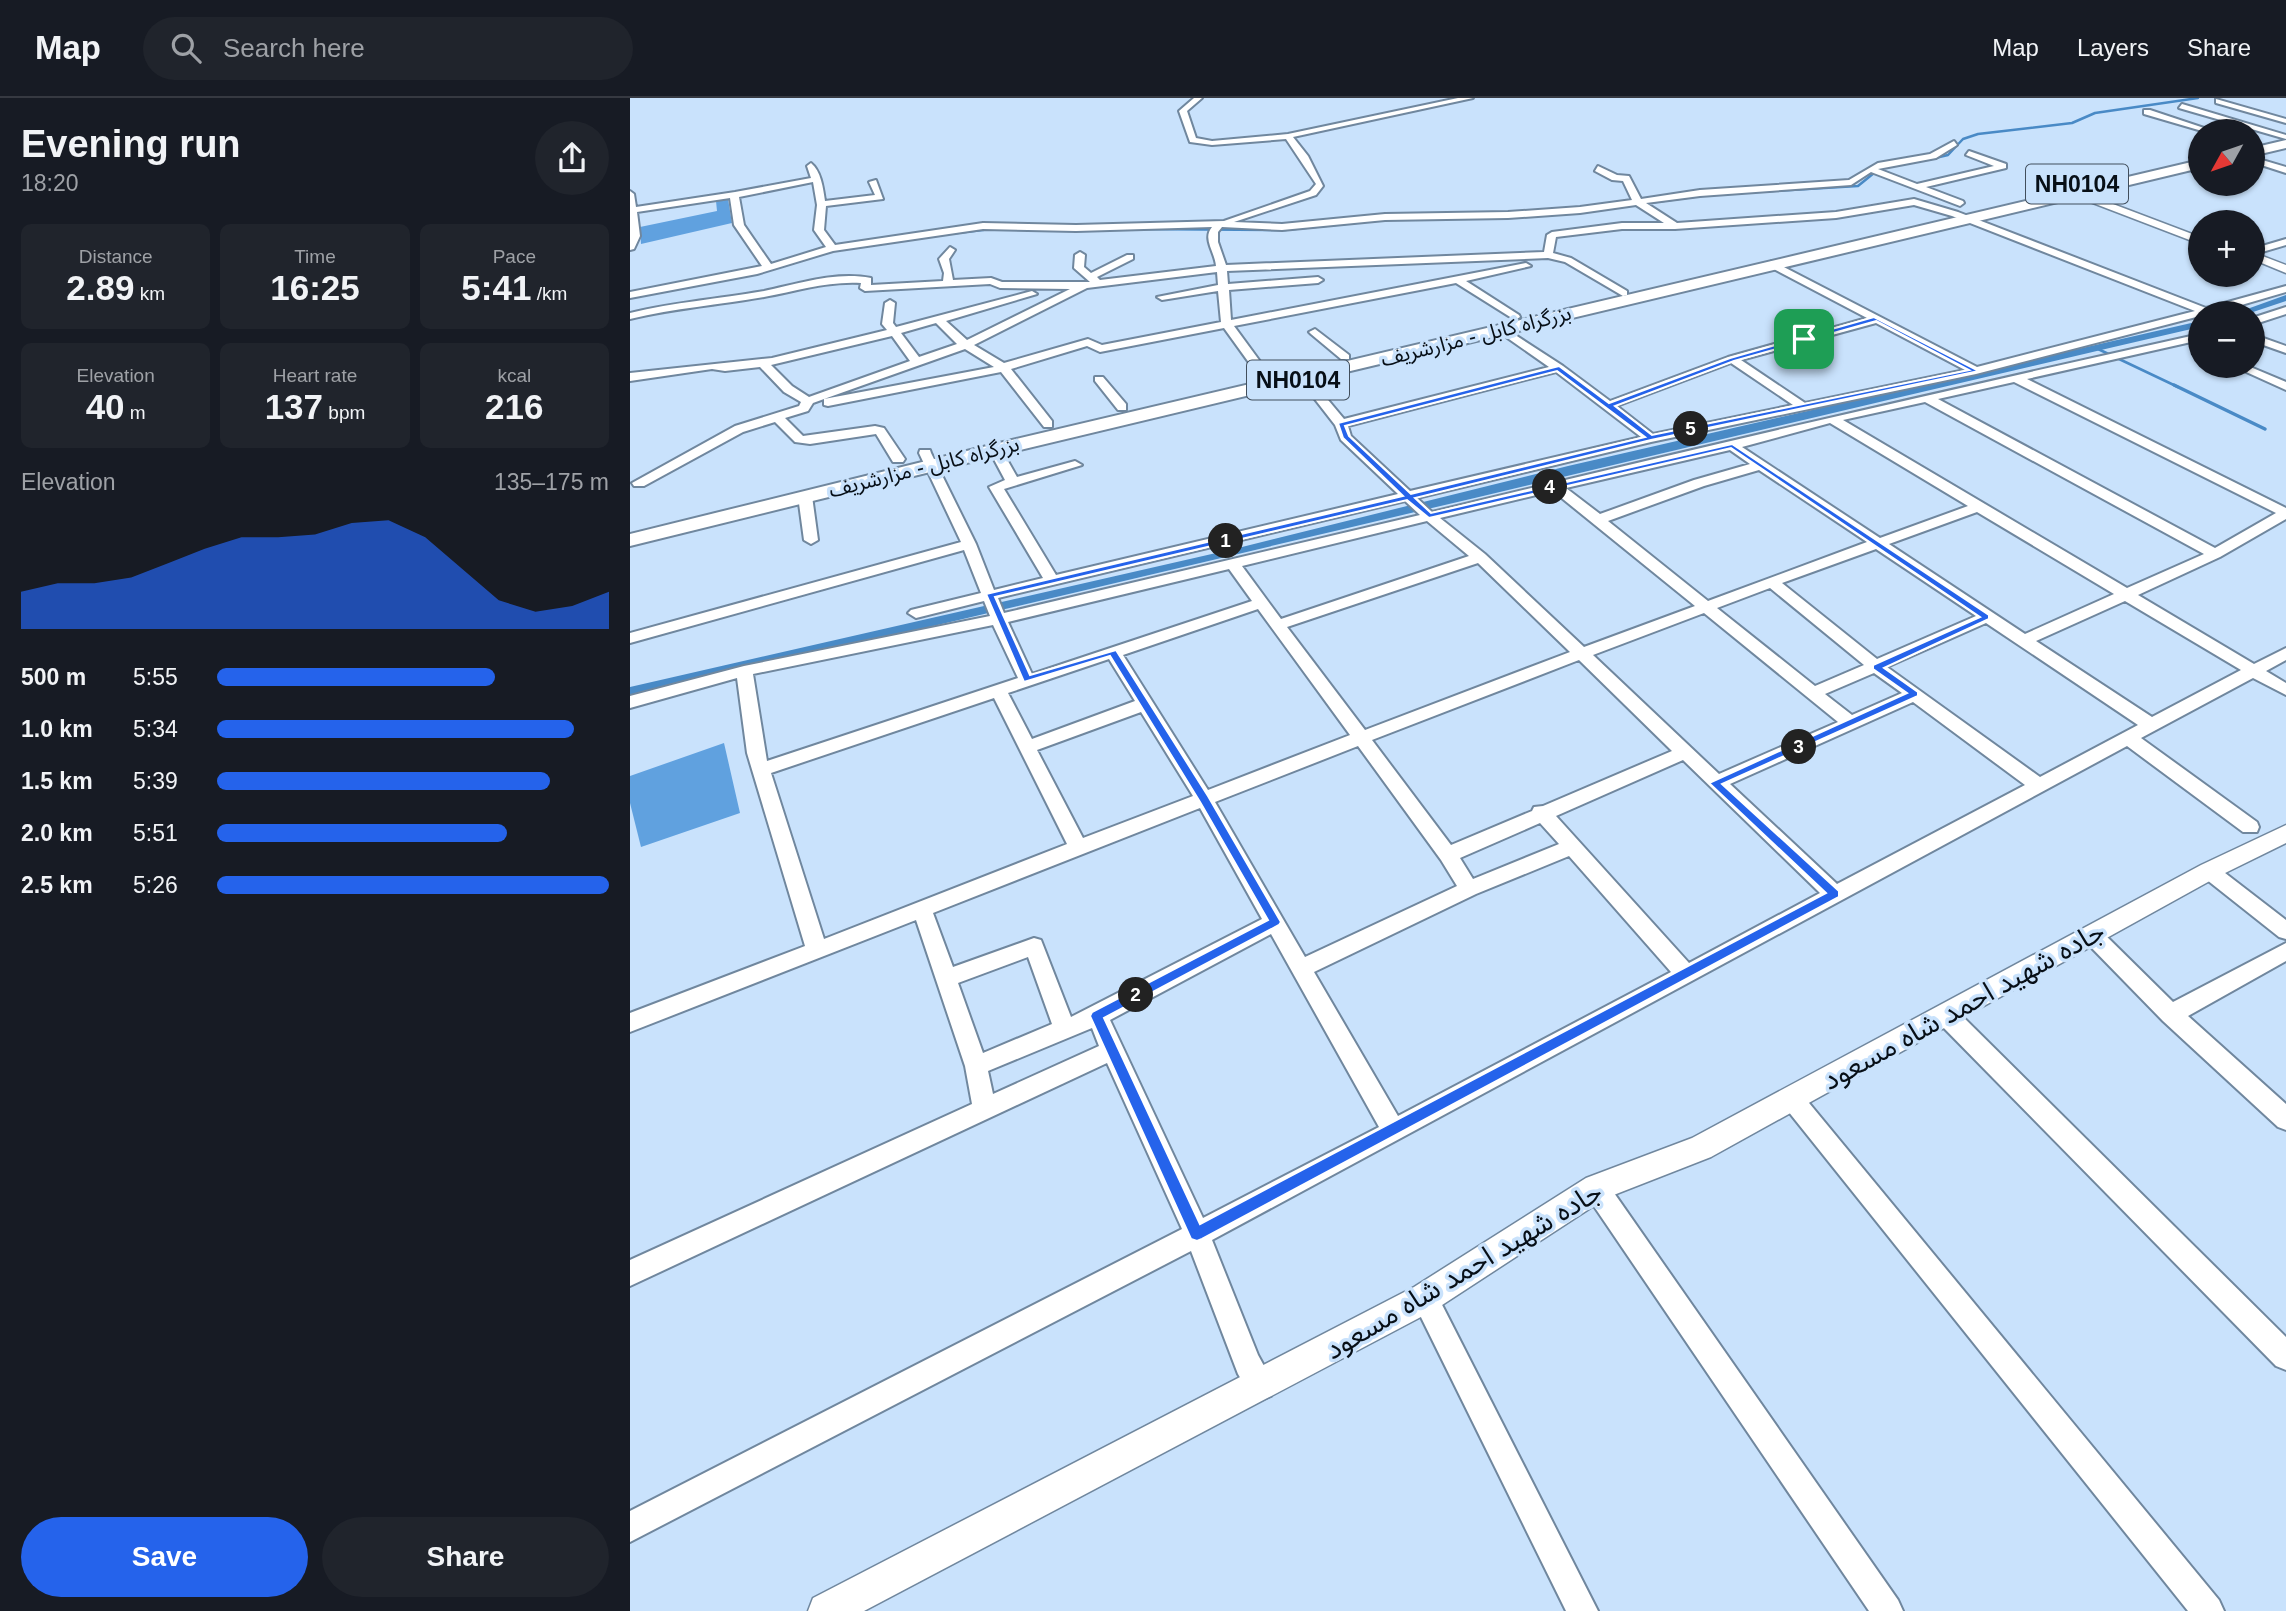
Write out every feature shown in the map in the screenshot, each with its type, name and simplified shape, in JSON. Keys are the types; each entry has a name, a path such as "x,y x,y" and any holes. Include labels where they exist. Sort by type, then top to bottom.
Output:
{"highway":[{"path":"2265,143 2285,139"},
{"path":"2265,147 2285,139"},
{"name":"بزرگراه کابل - مزارشریف","path":"630,527 898,459 927,459 995,450 1269,381 1345,357 1509,324 1772,264 2188,159"},
{"name":"بزرگراه کابل - مزارشریف","path":"630,540 805,496 1048,424 1122,407 1269,381 1304,378 1623,293 2188,167"}],"main road":[{"path":"2080,192 2188,231"},
{"path":"2080,192 2188,236"},
{"path":"2265,259 2286,269"},
{"path":"2265,266 2286,275"},
{"name":"جاده شهيد احمد شاه مسعود","path":"826,1611 1425,1298 1596,1188 1701,1149 2209,871 2286,833"}],"street":[{"path":"1198,98 1183,111 1183,116 1197,142 1212,144 1288,136 1469,98"},
{"path":"2219,101 2286,121"},
{"path":"2182,106 2285,139"},
{"path":"2147,112 2188,125"},
{"path":"1217,228 1313,193 1317,189 1320,184 1304,156 1288,136"},
{"path":"630,295 768,267 832,248 984,226 1282,227 1385,217 1508,215 1640,203 1700,193 1839,184 1851,182 1869,169 1928,159 1944,153 1954,143"},
{"path":"1919,186 2003,166 1969,153"},
{"path":"2265,163 2286,170"},
{"path":"811,166 817,179 822,204 819,230 832,248"},
{"path":"1598,169 1615,178 1626,178 1640,203 1675,226"},
{"path":"1869,169 1919,186 1972,215 2188,306"},
{"path":"631,212 817,179"},
{"path":"822,204 880,197 873,182"},
{"path":"630,194 632,240"},
{"path":"736,195 739,225 744,237 768,267"},
{"path":"1548,255 1552,235 1622,226 1675,226 1836,215 1914,202 1972,215"},
{"path":"1217,228 1213,242 1221,261 1226,322 1243,349 1269,381"},
{"path":"2265,249 2286,242"},
{"path":"945,285 948,283 949,273 944,259 950,250"},
{"path":"1080,255 1079,268 1095,280 1221,269 1548,255 1568,260 1623,293"},
{"path":"642,477 739,429 965,345 1084,286 1130,257"},
{"path":"806,405 1004,368 1087,342 1100,349 1226,322 1568,260"},
{"path":"1772,264 1976,371"},
{"path":"630,316 674,305 762,294 845,279 867,280 864,288 991,281 1000,285 1084,286"},
{"path":"1457,279 1559,368 1651,438"},
{"path":"1162,297 1223,287 1318,280"},
{"path":"630,377 712,366 720,369 762,362 894,331 1038,292 1045,285"},
{"path":"2245,301 2286,289"},
{"path":"890,303 887,324 900,337 904,349 918,362"},
{"path":"2265,317 2286,310"},
{"path":"630,702 744,670 994,607 1234,566 1419,506 1651,438 1976,371 2188,317"},
{"path":"937,318 965,345 1004,368 1048,424"},
{"path":"1610,405 1732,359 1877,319"},
{"path":"1315,332 1345,357"},
{"path":"916,613 994,607 1053,582 1419,506 1556,486 1732,446 1832,419 2188,340"},
{"path":"2182,341 2188,344"},
{"path":"2265,342 2286,350"},
{"path":"1732,359 1801,405"},
{"path":"762,362 806,405"},
{"path":"1341,424 1559,368"},
{"path":"2265,377 2286,386"},
{"path":"1304,378 1341,424 1345,437 1419,506 1480,557 1682,753 1835,894"},
{"path":"1099,379 1122,407"},
{"path":"2017,379 2286,513"},
{"path":"1927,398 2215,554"},
{"path":"776,417 799,439 880,431 898,459"},
{"path":"1832,419 2286,690"},
{"path":"1732,446 2151,725"},
{"path":"995,450 1012,481"},
{"path":"927,459 969,544 1027,680"},
{"path":"1053,582 996,487 1075,465"},
{"path":"1596,520 1699,483 1761,465"},
{"path":"1556,486 1852,724"},
{"path":"805,496 811,540"},
{"path":"630,1023 1705,606 1980,506"},
{"path":"2023,641 2215,554 2286,513"},
{"path":"630,638 969,544"},
{"path":"1278,625 1480,557"},
{"path":"1234,566 1363,737 1448,855 1469,889"},
{"path":"1771,582 1877,667 2038,785"},
{"path":"762,769 1262,603"},
{"path":"1813,693 1986,617"},
{"path":"1113,652 1204,799 1394,1131"},
{"path":"630,1527 1394,1131 2286,653"},
{"path":"744,670 757,753 817,950"},
{"path":"998,689 1078,848"},
{"path":"1715,783 1915,694"},
{"path":"1027,747 1145,704"},
{"path":"2127,737 2250,827"},
{"path":"1448,855 1541,812 1682,753"},
{"path":"1541,812 1686,974"},
{"path":"1300,969 1469,889 1571,847"},
{"path":"2209,871 2286,931"},
{"path":"922,909 976,1066 985,1110"},
{"path":"976,1066 1097,1016 1275,922"},
{"path":"2092,935 2171,1014 2286,1119"},
{"path":"945,979 1034,946 1065,1029"},
{"path":"2171,1014 2286,951"},
{"path":"1946,1015 2286,1356"},
{"path":"1097,1016 1197,1234 1248,1364 1261,1386"},
{"path":"630,1273 1113,1050"},
{"path":"1792,1099 2208,1611"},
{"path":"1596,1188 1887,1611"},
{"path":"1425,1298 1581,1611"}],"shaded area":[{"path":"728,199 732,223 641,244 640,227 717,211 716,201"},
{"path":"724,743 740,813 641,847 630,803 630,776"}],"waterway":[{"path":"1931,159 1948,155 1963,139 1978,134 2072,123 2095,113 2198,98"},
{"path":"1756,192 1858,186 1874,173"},
{"path":"1641,204 1708,195"},
{"path":"1520,217 1580,213"},
{"path":"1135,229 1285,230 1384,220"},
{"path":"957,233 991,229 1056,230"},
{"path":"2265,305 2286,298"},
{"path":"630,692 1238,552 1568,470 2188,327"},
{"path":"2098,349 2178,387"},
{"path":"2174,385 2265,429"}],"route":[{"path":"1804,339 1732,359 1610,405 1651,438 1498,473 1409,497 989,596 1027,680 1113,652 1204,799 1275,922 1097,1016 1197,1234 1835,894 1715,783 1915,694 1877,667 1986,617 1732,446 1429,516 1423,510 1409,497 1345,437 1341,424 1559,368 1651,438 1976,371 1877,319 1804,339"}]}
